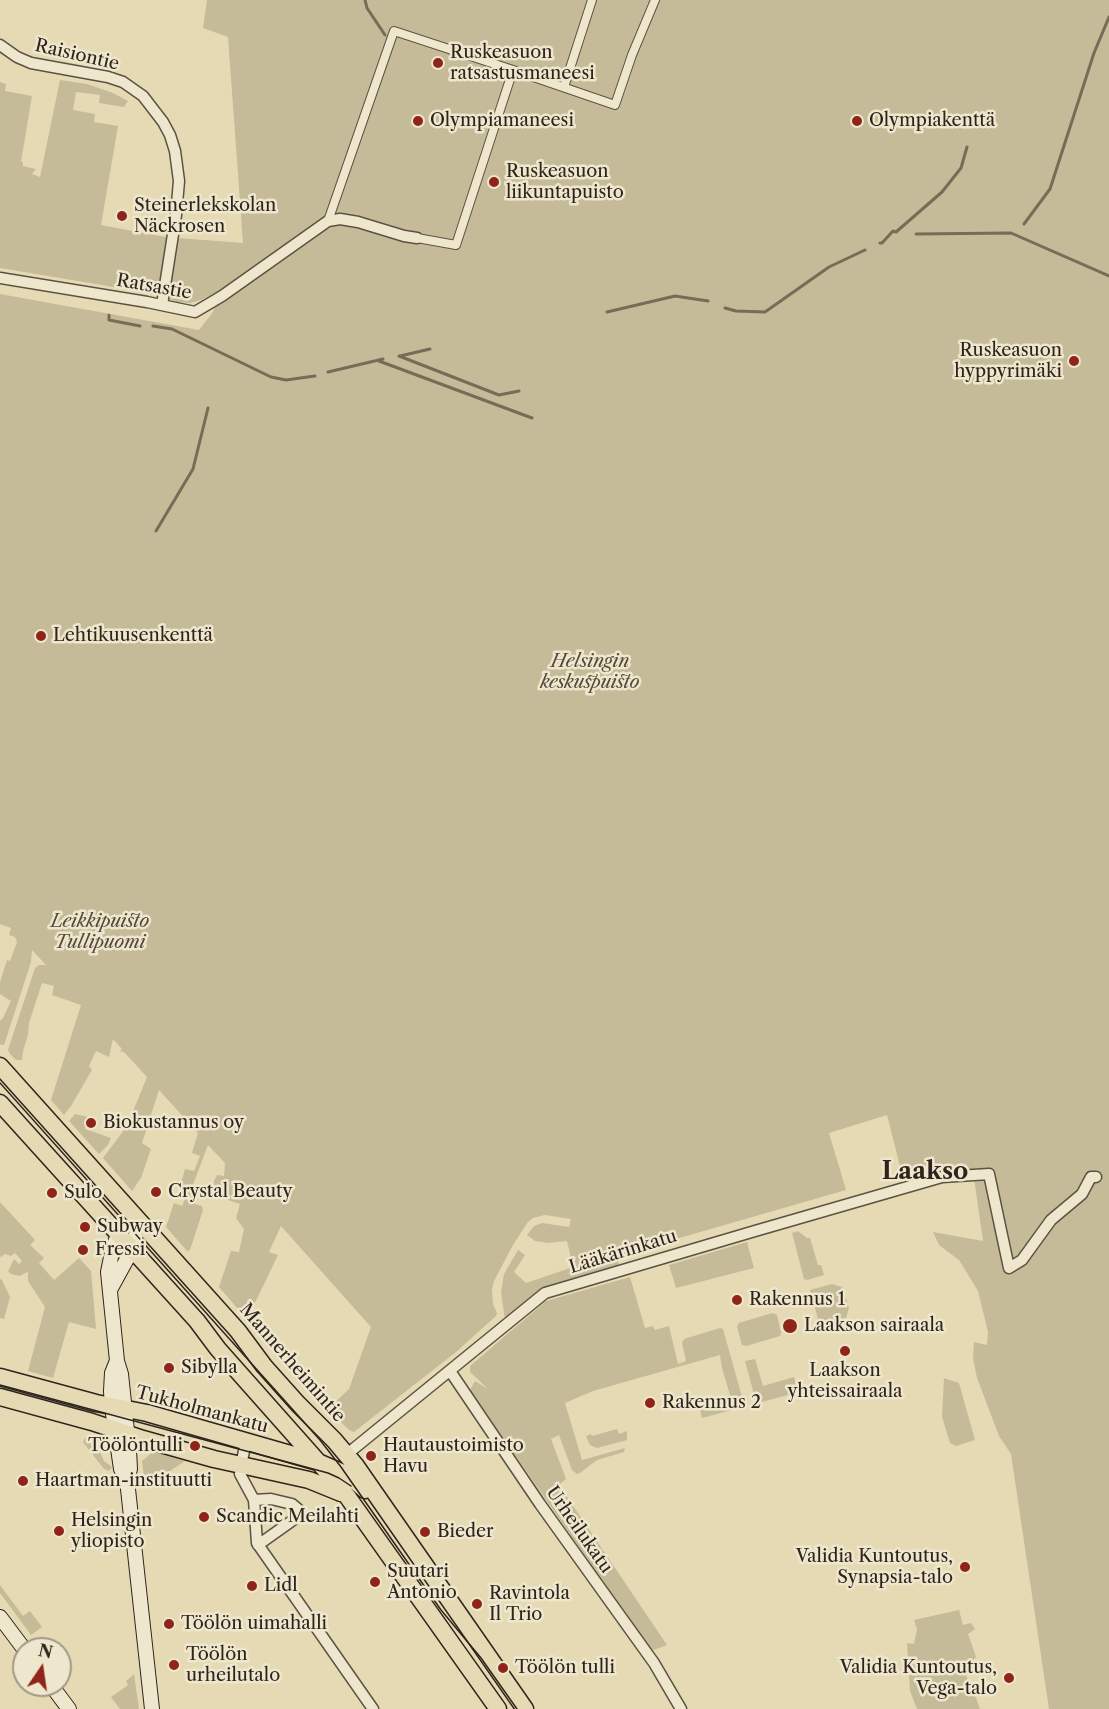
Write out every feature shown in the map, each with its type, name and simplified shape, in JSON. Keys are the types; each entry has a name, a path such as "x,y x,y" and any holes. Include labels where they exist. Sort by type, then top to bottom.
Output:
{"main road":[{"name":"Mannerheimintie","path":"0,1066 238,1331 264,1366 346,1455 367,1481 525,1709"},
{"path":"0,1103 133,1248 346,1496 498,1709"},
{"path":"110,1290 133,1248 137,1230 135,1217"},
{"path":"119,1233 108,1272 117,1361 121,1374 118,1408 120,1431 129,1457 127,1480 152,1709"},
{"name":"Tukholmankatu","path":"0,1377 118,1408 138,1410 183,1422 318,1462 348,1475 381,1504"},
{"path":"0,1397 241,1465 320,1483 346,1496"},
{"path":"0,1617 15,1637"}],"street":[{"path":"564,87 592,0"},
{"path":"513,70 456,245 404,237 358,222 340,219 328,221 394,31 513,70 564,87 615,105 655,0"},
{"name":"Raisiontie","path":"0,45 17,57 31,63 108,77 123,82 143,96 163,122 175,151 179,181 162,305"},
{"name":"Ratsastie","path":"0,278 195,312 222,296 328,221"},
{"name":"Lääkärinkatu","path":"346,1455 545,1293 942,1177 989,1174 1009,1268 1022,1260 1051,1220 1082,1194 1091,1177 1096,1177"},
{"name":"Urheilukatu","path":"446,1374 654,1663 681,1709"},
{"path":"246,1442 240,1474 254,1500 258,1545 373,1709"},
{"path":"254,1500 271,1499 292,1504 296,1506 298,1514 296,1518 258,1545"}],"green space":[{"name":"Helsingin keskuspuisto","path":"207,0 1109,0 1109,1709 1049,1709 1011,1454 999,1436 977,1378 973,1358 974,1342 987,1345 988,1332 978,1291 959,1260 939,1245 933,1232 983,1241 974,1178 931,1166 902,1174 887,1115 829,1133 846,1190 617,1256 620,1268 546,1287 529,1298 505,1320 501,1292 504,1274 518,1250 525,1255 514,1272 526,1283 573,1267 567,1241 548,1243 535,1241 527,1235 534,1226 542,1223 569,1227 571,1219 545,1215 533,1218 513,1245 494,1281 492,1289 496,1316 456,1352 354,1432 349,1430 328,1409 349,1389 371,1327 281,1226 269,1252 278,1255 252,1309 244,1316 219,1287 231,1251 239,1252 244,1229 236,1218 240,1204 219,1197 214,1190 217,1175 224,1176 225,1163 208,1145 191,1190 196,1192 192,1203 202,1206 203,1210 190,1250 187,1251 166,1227 174,1203 182,1206 187,1194 179,1190 185,1169 194,1171 200,1156 192,1153 198,1133 159,1090 142,1143 151,1149 141,1178 132,1191 103,1158 127,1126 147,1077 124,1052 120,1051 122,1049 113,1039 109,1057 96,1051 89,1066 92,1070 64,1115 51,1100 81,1005 52,995 54,986 42,983 29,1023 22,1060 16,1060 10,1054 8,1050 35,968 39,965 46,965 32,950 31,962 4,1045 0,1044 0,1021 11,1001 0,994 0,982 7,960 10,961 17,942 15,937 9,935 11,928 0,924 0,294 199,330 213,312 219,291 190,303 177,302 155,294 0,268 0,82 6,84 5,91 32,96 21,162 23,166 36,169 32,174 40,177 60,80 87,84 128,101 124,107 99,103 100,95 76,92 73,110 95,114 94,122 118,126 101,225 165,237 243,243 228,37 203,28"},
{"path":"75,1114 88,1117 85,1129 111,1138 99,1154 69,1121"},
{"path":"0,1202 35,1240 30,1245 44,1258 39,1263 54,1280 79,1258 91,1271 96,1329 69,1322 53,1378 28,1371 45,1307 28,1281 27,1272 20,1276 8,1271 14,1259 19,1264 22,1261 15,1253 11,1256 5,1254 0,1256"},
{"path":"798,1231 810,1238 818,1265 821,1265 824,1275 804,1279 792,1233"},
{"path":"747,1242 754,1268 676,1288 669,1265"},
{"path":"630,1277 645,1328 653,1326 655,1330 669,1326 678,1364 686,1361 682,1343 684,1339 723,1329 744,1404 743,1407 702,1418 699,1405 730,1395 720,1355 593,1391 565,1403 582,1460 625,1448 624,1452 597,1460 577,1474 572,1470 559,1435 551,1439 566,1479 559,1485 667,1645 651,1651 470,1390 475,1381 488,1389 470,1372 470,1366 546,1301"},
{"path":"0,1279 10,1297 4,1319 0,1318"},
{"path":"832,1284 842,1287 849,1308 846,1318 820,1326 810,1290"},
{"path":"772,1313 777,1315 780,1336 746,1346 742,1345 737,1327 739,1323"},
{"path":"755,1359 763,1386 794,1377 799,1392 762,1402 755,1398 745,1361"},
{"path":"944,1378 959,1383 975,1440 956,1446 950,1443 942,1417"},
{"path":"617,1429 619,1434 627,1431 627,1440 597,1448 590,1445 586,1436 591,1434 592,1436"},
{"path":"85,1438 112,1467 109,1471 104,1469 83,1442"},
{"path":"153,1452 185,1461 155,1485 145,1486 142,1461"},
{"path":"0,1585 23,1616 30,1611 42,1627 31,1635 0,1593"},
{"path":"959,1610 963,1625 971,1623 975,1629 968,1634 976,1657 964,1671 980,1709 917,1709 910,1691 907,1643 914,1644 917,1629 914,1620"},
{"path":"134,1674 139,1709 120,1709 111,1697 128,1685 126,1681"}],"waterway":[{"path":"365,0 367,8 385,35"},
{"path":"1024,224 1050,189 1094,53 1109,17"},
{"path":"880,243 942,192 961,168 967,147"},
{"path":"916,234 1011,233 1109,276"},
{"path":"725,308 736,311 765,312 829,267 865,250"},
{"path":"607,312 675,296 708,301"},
{"path":"109,315 109,320 140,326"},
{"path":"153,326 172,329 271,377 286,380 315,376"},
{"path":"400,356 430,349"},
{"path":"399,356 499,395 519,391"},
{"path":"328,372 383,359"},
{"path":"379,361 532,418"},
{"path":"156,531 193,469 208,408"}],"tram line":[{"path":"0,1083 320,1440 441,1610 481,1658 517,1709"},
{"path":"0,1385 328,1473 351,1486"}],"place":[{"name":"Ruskeasuon ratsastusmaneesi","path":"438,63"},
{"name":"Olympiamaneesi","path":"418,121"},
{"name":"Olympiakenttä","path":"857,121"},
{"name":"Ruskeasuon liikuntapuisto","path":"494,182"},
{"name":"Steinerlekskolan Näckrosen","path":"122,216"},
{"name":"Ruskeasuon hyppyrimäki","path":"1074,361"},
{"name":"Lehtikuusenkenttä","path":"41,636"},
{"name":"Biokustannus oy","path":"91,1123"},
{"name":"Crystal Beauty","path":"156,1192"},
{"name":"Sulo","path":"52,1193"},
{"name":"Subway","path":"85,1227"},
{"name":"Fressi","path":"83,1250"},
{"name":"Rakennus 1","path":"737,1300"},
{"name":"Laakson sairaala","path":"790,1326"},
{"name":"Laakson yhteissairaala","path":"845,1351"},
{"name":"Sibylla","path":"169,1368"},
{"name":"Rakennus 2","path":"650,1403"},
{"name":"Töölöntulli","path":"195,1446"},
{"name":"Hautaustoimisto Havu","path":"371,1456"},
{"name":"Haartman-instituutti","path":"23,1481"},
{"name":"Scandic Meilahti","path":"204,1517"},
{"name":"Helsingin yliopisto","path":"59,1531"},
{"name":"Bieder","path":"425,1532"},
{"name":"Validia Kuntoutus, Synapsia-talo","path":"965,1567"},
{"name":"Suutari Antonio","path":"375,1582"},
{"name":"Lidl","path":"252,1586"},
{"name":"Ravintola Il Trio","path":"477,1604"},
{"name":"Töölön uimahalli","path":"169,1624"},
{"name":"Töölön urheilutalo","path":"174,1665"},
{"name":"Töölön tulli","path":"503,1668"},
{"name":"Validia Kuntoutus, Vega-talo","path":"1009,1678"}],"district":[{"name":"Laakso","path":"925,1172"}],"park label":[{"name":"Leikkipuisto Tullipuomi","path":"100,932"}]}
